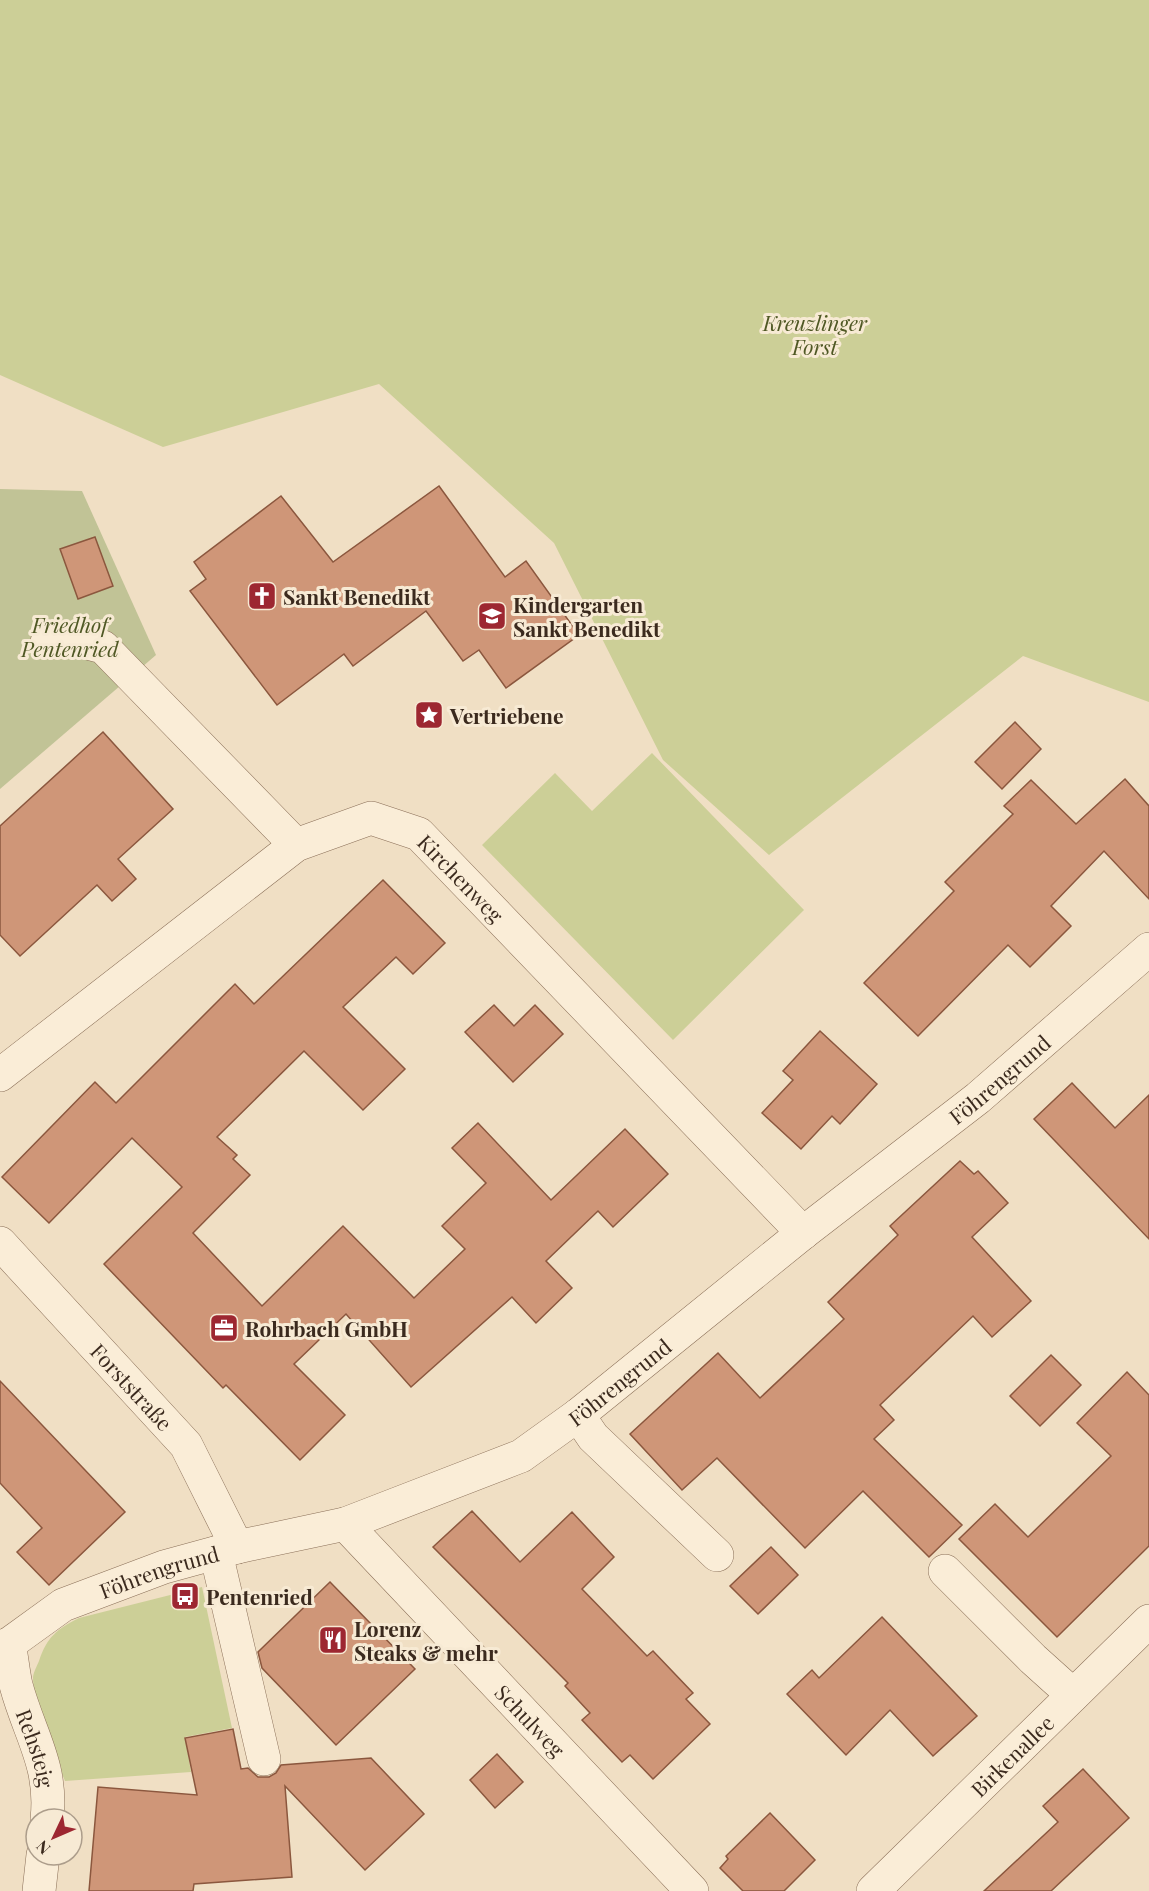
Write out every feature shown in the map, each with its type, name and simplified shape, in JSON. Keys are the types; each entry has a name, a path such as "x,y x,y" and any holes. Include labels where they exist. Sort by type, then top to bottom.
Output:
{"street":[{"path":"47,642 69,638 104,647 296,845"},
{"name":"Kirchenweg","path":"0,1075 296,845 371,818 419,834 803,1233"},
{"name":"Föhrengrund","path":"5,1646 63,1605 164,1567 226,1550 345,1524 521,1456 578,1415 803,1233 978,1098 1149,949"},
{"name":"Forststraße","path":"0,1243 186,1445 226,1550 264,1759"},
{"path":"578,1415 592,1437 717,1555"},
{"name":"Schulweg","path":"345,1524 692,1891"},
{"path":"945,1571 1033,1659 1073,1695"},
{"name":"Birkenallee","path":"873,1891 1149,1621"},
{"name":"Rehsteig","path":"5,1646 46,1772 48,1807"},
{"path":"39,1891 42,1867"}],"green space":[{"name":"Kreuzlinger Forst","path":"0,0 1149,0 1149,702 1023,656 769,855 663,760 554,543 379,384 163,447 0,375"},
{"name":"Friedhof Pentenried","path":"0,489 82,491 156,655 0,789"},
{"path":"652,753 804,910 673,1040 482,845 555,773 592,811"},
{"path":"202,1587 232,1728 185,1737 191,1772 65,1781 45,1730 34,1689 34,1674 49,1640 59,1630 79,1618"}],"building":[{"path":"439,486 505,577 526,561 579,635 506,688 479,650 463,661 426,611 353,666 344,654 277,705 190,591 206,579 194,562 281,496 333,562"},
{"path":"95,537 113,586 78,599 60,549"},
{"path":"1015,722 1041,749 1002,789 975,762"},
{"path":"103,732 173,809 118,859 136,879 112,901 97,885 20,956 0,935 0,826"},
{"path":"1125,779 1149,806 1149,899 1104,851 1051,906 1071,926 1030,967 1008,945 918,1036 864,983 954,891 945,882 1013,814 1004,806 1031,780 1076,824"},
{"path":"383,880 445,943 413,974 396,957 343,1007 405,1069 363,1110 304,1051 217,1137 237,1155 233,1159 250,1175 193,1233 262,1306 343,1226 414,1298 465,1249 442,1226 486,1183 452,1148 478,1123 551,1200 625,1129 668,1174 613,1227 598,1211 546,1261 572,1288 536,1323 512,1297 411,1387 346,1314 294,1364 345,1415 300,1460 226,1385 223,1388 104,1264 182,1187 132,1138 49,1223 2,1177 95,1082 116,1103 235,984 254,1004"},
{"path":"494,1005 514,1026 535,1005 563,1034 513,1082 465,1032"},
{"path":"820,1031 877,1084 840,1124 832,1116 801,1149 762,1113 793,1080 783,1071"},
{"path":"1072,1083 1115,1128 1149,1095 1149,1239 1034,1119"},
{"path":"960,1161 974,1174 978,1171 1008,1203 972,1237 1031,1301 992,1337 973,1316 880,1405 894,1420 874,1439 962,1525 929,1557 863,1491 805,1548 717,1458 682,1490 630,1434 718,1353 760,1398 844,1319 828,1302 898,1235 890,1226"},
{"path":"1051,1355 1081,1385 1040,1426 1010,1396"},
{"path":"1127,1372 1149,1395 1149,1546 1057,1637 959,1539 995,1504 1028,1537 1111,1456 1077,1423"},
{"path":"0,1381 125,1512 49,1585 17,1552 42,1528 0,1483"},
{"path":"472,1511 520,1562 572,1512 614,1557 582,1589 647,1656 653,1651 693,1693 686,1699 710,1724 653,1779 630,1755 622,1762 582,1720 590,1713 565,1686 568,1683 433,1547"},
{"path":"771,1547 798,1575 758,1614 730,1586"},
{"path":"330,1582 415,1669 336,1745 262,1668 258,1652"},
{"path":"882,1617 977,1716 933,1756 890,1710 846,1755 787,1694 812,1670 819,1678"},
{"path":"233,1729 241,1769 248,1768 258,1777 269,1777 276,1773 281,1765 371,1758 424,1814 365,1870 285,1786 292,1877 194,1884 193,1891 89,1891 98,1787 197,1795 185,1738"},
{"path":"497,1754 523,1782 495,1808 470,1780"},
{"path":"1083,1769 1129,1818 1051,1891 984,1891 1058,1822 1043,1806"},
{"path":"770,1813 815,1860 784,1891 743,1891 720,1868 728,1859 726,1856"}],"place":[{"name":"Sankt Benedikt","path":"262,596"},
{"name":"Kindergarten Sankt Benedikt","path":"492,616"},
{"name":"Vertriebene","path":"429,715"},
{"name":"Rohrbach GmbH","path":"224,1328"},
{"name":"Pentenried","path":"185,1596"},
{"name":"Lorenz Steaks & mehr","path":"333,1640"}]}
